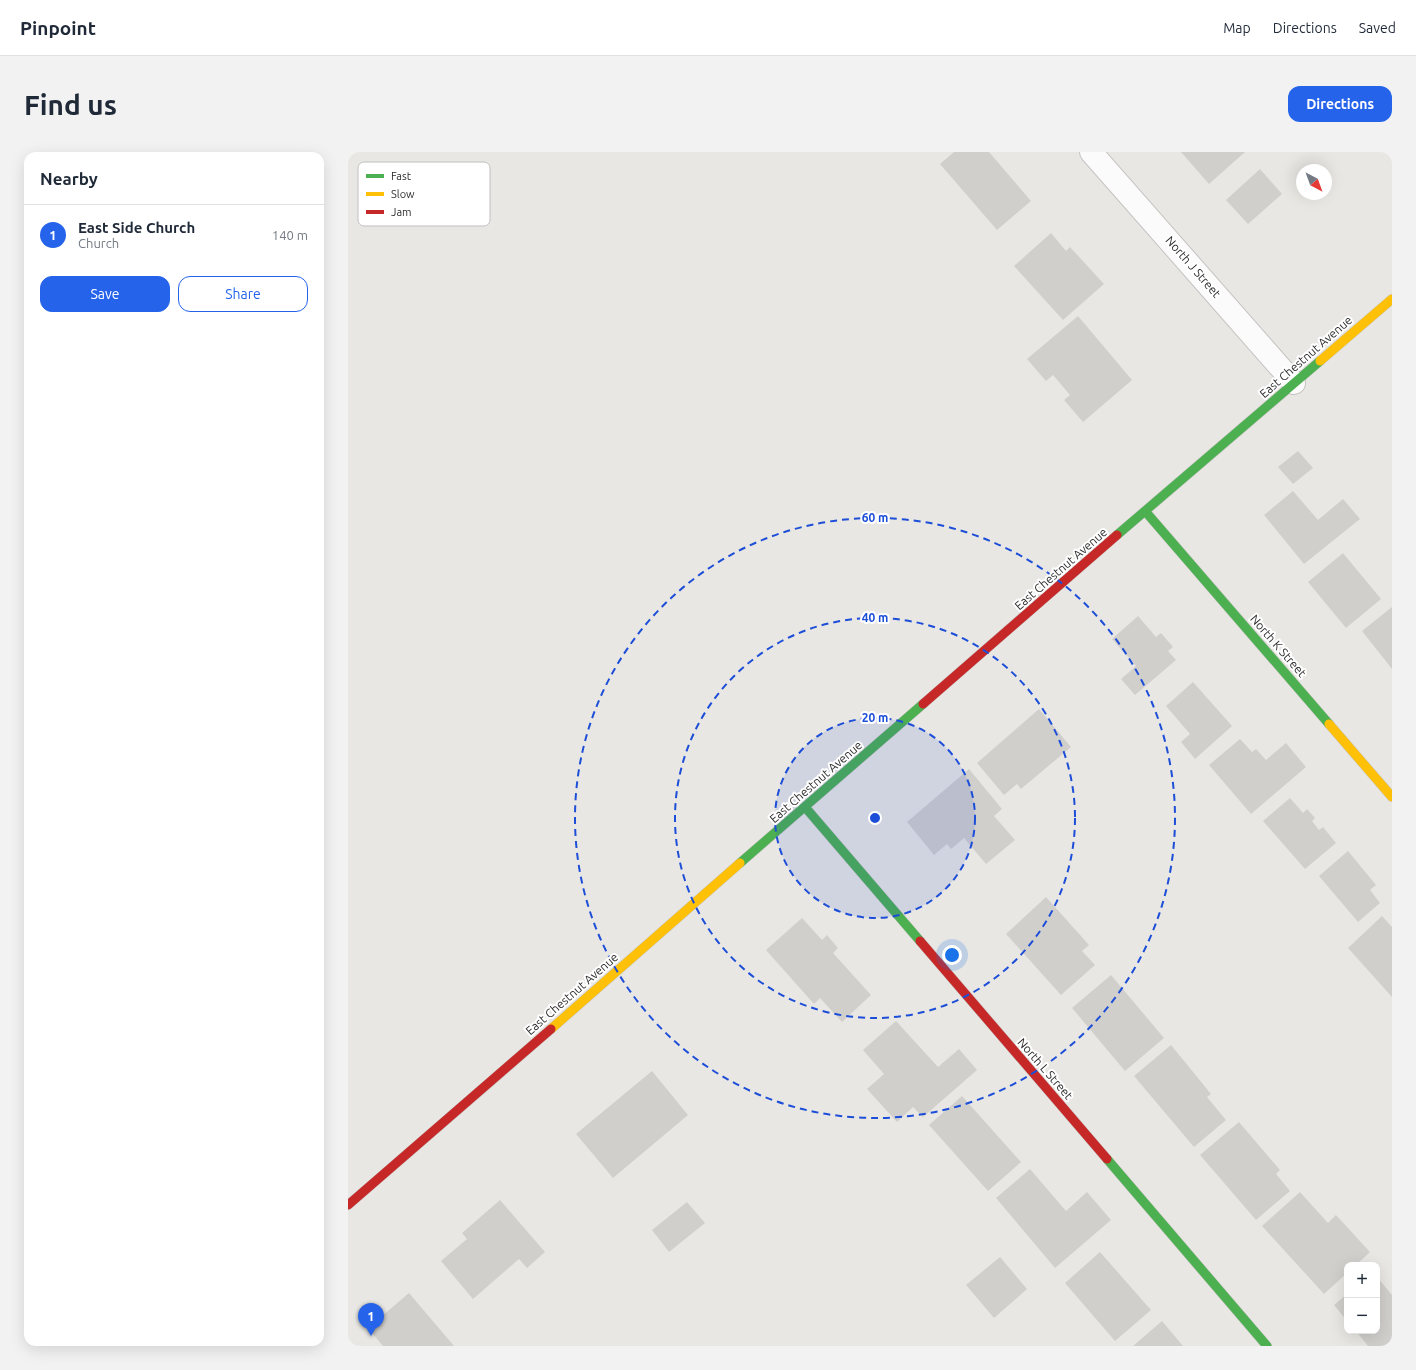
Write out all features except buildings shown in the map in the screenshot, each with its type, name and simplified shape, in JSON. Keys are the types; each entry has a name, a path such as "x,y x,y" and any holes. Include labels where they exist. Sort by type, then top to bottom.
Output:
{"street":[{"name":"North J Street","path":"1091,152 1294,383"},
{"name":"East Chestnut Avenue","path":"348,1205 1145,511 1392,299"},
{"name":"North K Street","path":"1145,511 1392,798"},
{"name":"North L Street","path":"805,807 1267,1346"}],"traffic: fast":[{"path":"1117,535 1320,361"},
{"path":"1145,511 1329,724"},
{"path":"740,863 923,704"},
{"path":"805,807 920,941"},
{"path":"1107,1159 1267,1346"}],"traffic: slow":[{"path":"1320,361 1392,299"},
{"path":"1329,724 1392,797"},
{"path":"551,1029 740,863"}],"traffic: jam":[{"path":"923,704 1117,535"},
{"path":"920,941 1107,1159"},
{"path":"348,1205 551,1029"}],"place":[{"name":"East Side Church","path":"371,1336"}]}
